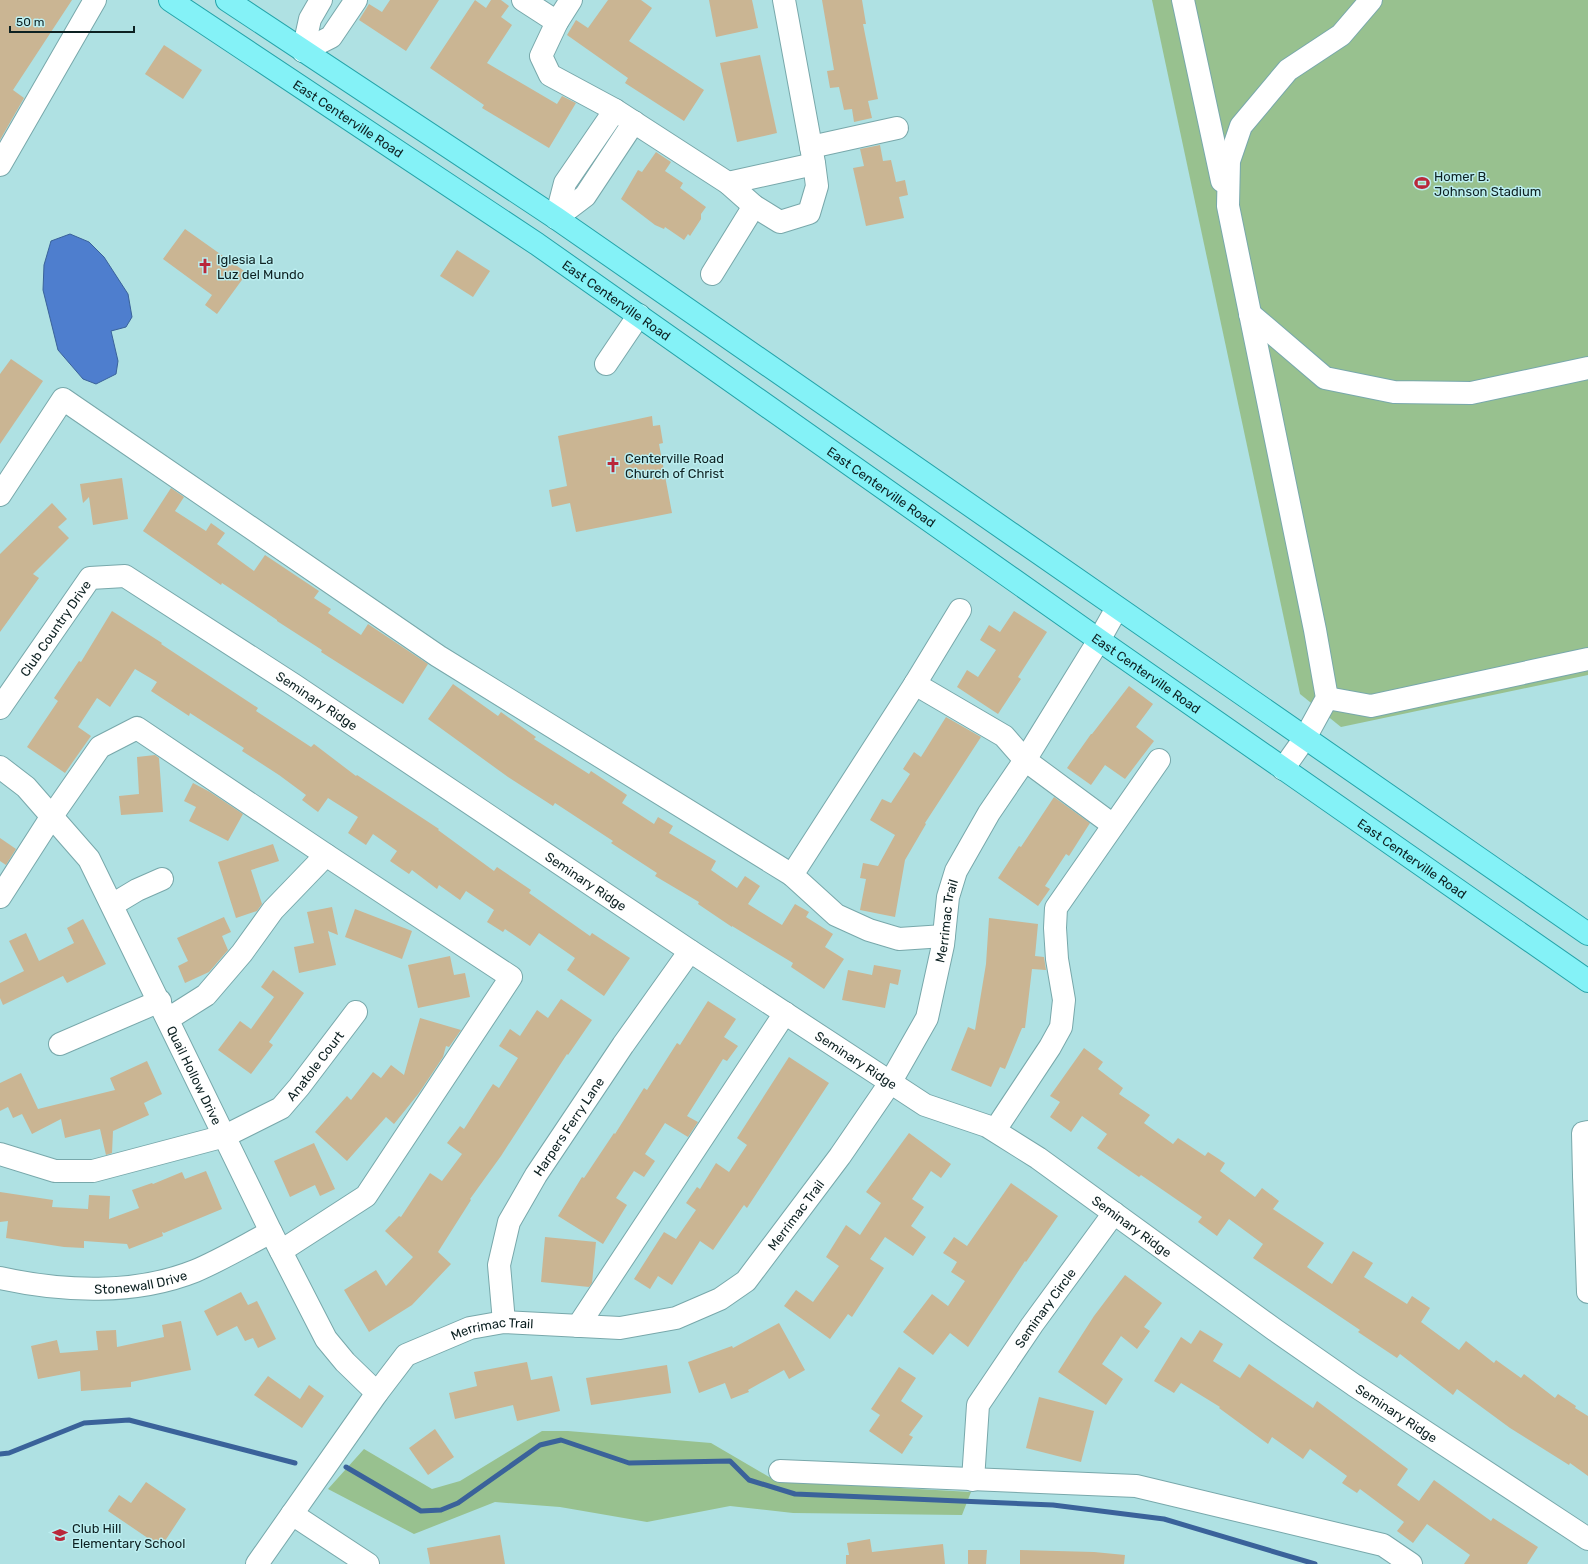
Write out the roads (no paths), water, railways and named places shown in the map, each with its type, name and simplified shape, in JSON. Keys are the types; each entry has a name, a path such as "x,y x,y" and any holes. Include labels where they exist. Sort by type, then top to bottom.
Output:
{"main road":[{"name":"East Centerville Road","path":"170,0 537,244 1099,640 1588,981"},
{"path":"227,0 556,218 1588,934"},
{"path":"288,78 302,51"},
{"path":"537,244 556,218"},
{"path":"813,438 831,409"}],"street":[{"path":"0,165 95,0"},
{"path":"302,51 310,19 321,0"},
{"path":"302,51 331,37 356,0"},
{"path":"523,0 557,22"},
{"path":"570,0 557,22 541,56 550,75 634,122 728,183 754,206 780,222 809,213 817,186 813,155 784,0"},
{"path":"1183,0 1228,206 1315,630 1327,698 1305,738 1283,769"},
{"path":"1228,206 1229,161 1241,126 1288,70 1340,35 1371,0"},
{"path":"556,218 565,184 615,110"},
{"path":"556,218 585,196 634,122"},
{"path":"728,183 896,128"},
{"path":"712,274 754,206"},
{"path":"1250,314 1325,378 1394,392 1471,393 1588,368"},
{"path":"606,364 639,315"},
{"path":"0,495 63,399 438,656 792,875 836,915 869,930 899,939 944,936"},
{"name":"Club Country Drive","path":"0,708 90,578 125,576"},
{"name":"Seminary Ridge","path":"125,576 294,685 690,951 925,1106 987,1126 1038,1158 1275,1330 1354,1385 1588,1539"},
{"name":"Merrimac Trail","path":"257,1564 377,1393 406,1355 470,1328 504,1322 620,1328 676,1318 720,1299 746,1281 840,1156 890,1083 927,1018 944,936 948,897 956,871 989,813 1025,760 1117,608"},
{"path":"792,875 915,684 960,610"},
{"path":"1327,698 1371,706 1588,660"},
{"path":"915,684 1004,736 1025,760 1113,825"},
{"path":"0,897 52,816 100,747 137,728 511,977 366,1196 282,1251"},
{"path":"995,1130 1050,1047 1062,1026 1064,1000 1057,959 1055,928 1056,908 1159,760"},
{"name":"Quail Hollow Drive","path":"0,767 26,787 90,859 272,1232 326,1339 345,1362 377,1393"},
{"path":"60,1044 206,995 242,953 273,910 326,855"},
{"path":"112,905 137,890 162,879"},
{"name":"Harpers Ferry Lane","path":"504,1322 500,1265 509,1222 536,1175 592,1091 690,951"},
{"name":"Anatole Court","path":"0,1154 55,1171 93,1171 225,1136 281,1108 299,1087 356,1012"},
{"path":"578,1326 785,1013"},
{"path":"1588,1132 1583,1133 1586,1175 1588,1292"},
{"name":"Seminary Circle","path":"973,1480 978,1405 1032,1325 1114,1213"},
{"name":"Stonewall Drive","path":"0,1278 29,1285 110,1290 156,1283 195,1271 272,1232"},
{"path":"780,1471 1136,1486 1383,1545 1410,1564"},
{"path":"292,1514 368,1564"}],"water":[{"path":"70,234 89,242 104,257 128,294 132,317 126,327 111,331 118,361 116,374 96,384 83,379 58,350 43,290 44,265 51,241"}],"waterway":[{"path":"0,1454 9,1453 84,1423 129,1420 295,1463"},
{"path":"346,1467 421,1511 441,1510 458,1503 540,1445 561,1440 629,1463 730,1461 749,1480 795,1494 1053,1505 1164,1519 1315,1564"}],"place":[{"name":"Homer B. Johnson Stadium","path":"1422,183"},
{"name":"Iglesia La Luz del Mundo","path":"205,266"},
{"name":"Centerville Road Church of Christ","path":"613,465"},
{"name":"Club Hill Elementary School","path":"60,1535"}]}
